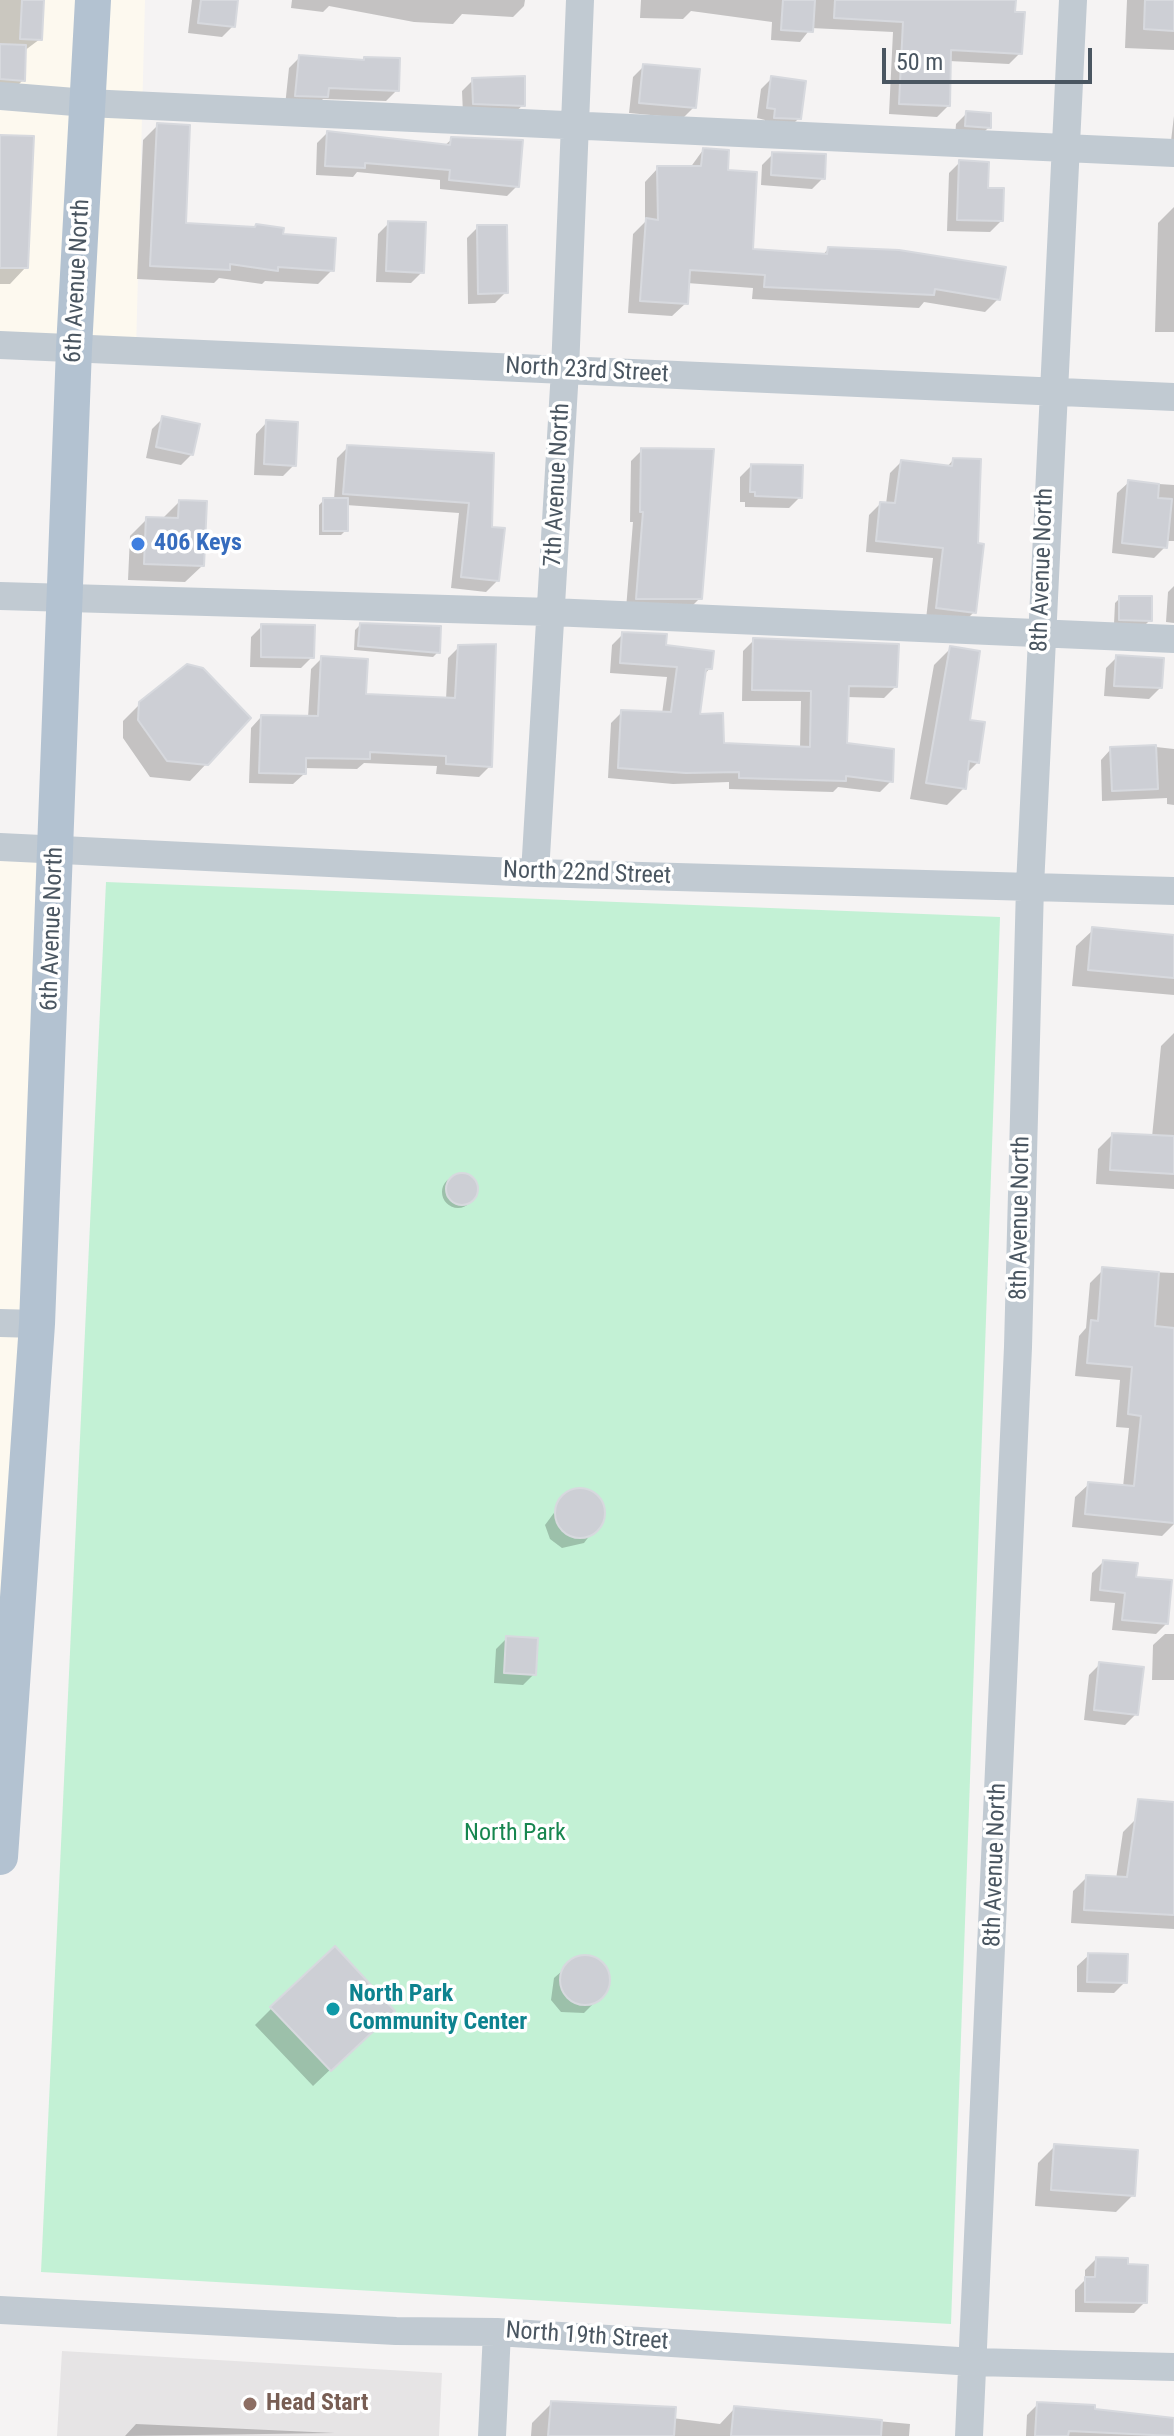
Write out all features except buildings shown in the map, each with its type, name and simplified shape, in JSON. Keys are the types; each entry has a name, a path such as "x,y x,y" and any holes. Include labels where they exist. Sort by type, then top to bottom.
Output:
{"main road":[{"name":"6th Avenue North","path":"0,1857 1,1807 37,1324 74,348 93,0"}],"street":[{"name":"7th Avenue North","path":"535,873 565,370 580,0"},
{"name":"8th Avenue North","path":"969,2436 1018,1347 1030,886 1051,391 1073,0"},
{"path":"0,96 87,103 1174,153"},
{"name":"North 23rd Street","path":"0,345 1174,397"},
{"path":"0,596 551,612 1174,639"},
{"name":"North 22nd Street","path":"0,847 535,873 1174,891"},
{"path":"0,1323 37,1324"},
{"name":"North 19th Street","path":"0,2310 396,2331 497,2332 974,2362 1174,2367"},
{"path":"492,2436 497,2332"}],"shaded area":[{"path":"0,0 145,0 136,351 0,345"},
{"path":"0,847 56,851 0,1782"},
{"name":"Head Start","path":"62,2351 442,2373 439,2436 57,2436"}],"green space":[{"name":"North Park","path":"106,882 1000,917 951,2324 41,2272"}],"place":[{"name":"406 Keys","path":"138,544"},
{"name":"North Park Community Center","path":"333,2009"},
{"name":"Head Start","path":"250,2404"}]}
